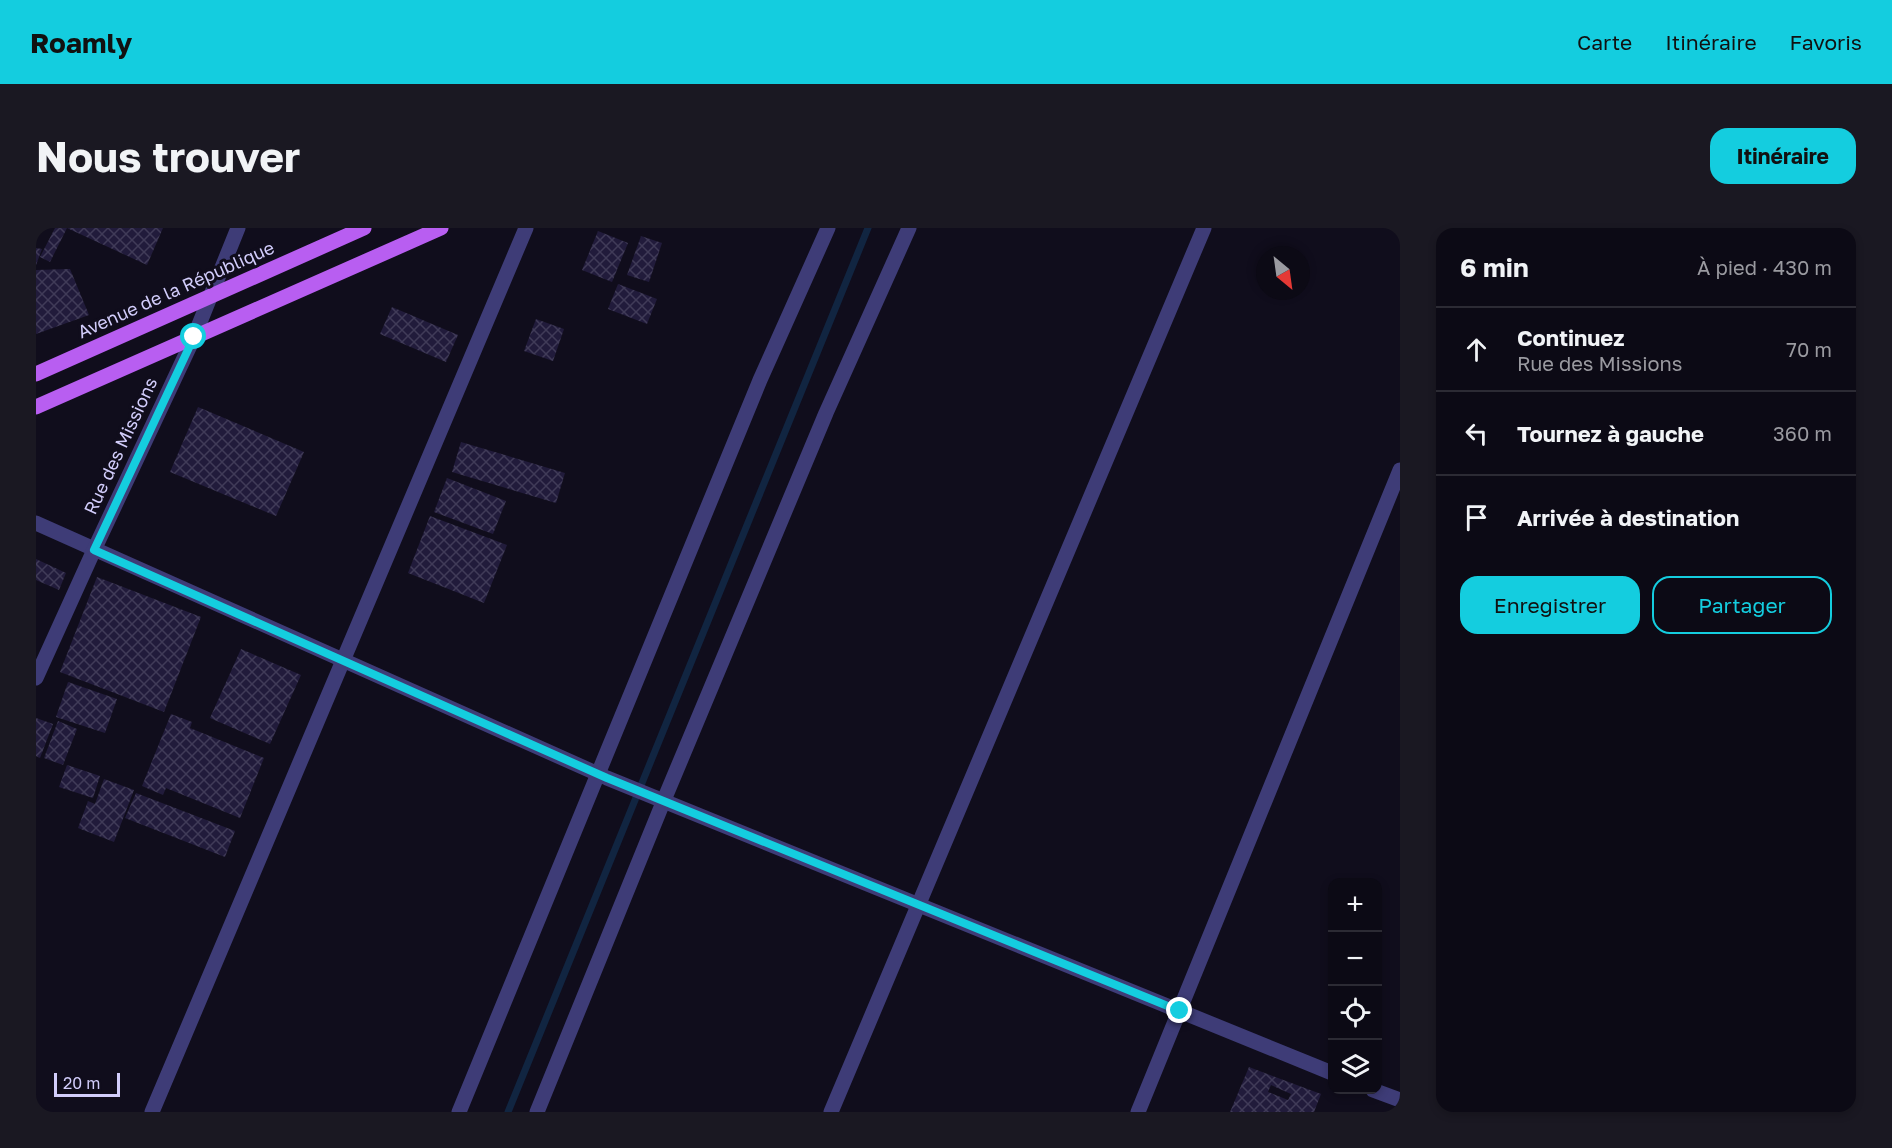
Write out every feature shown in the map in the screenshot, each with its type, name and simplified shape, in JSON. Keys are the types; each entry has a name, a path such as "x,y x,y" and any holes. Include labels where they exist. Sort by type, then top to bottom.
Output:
{"main road":[{"name":"Avenue de la République","path":"36,374 364,228"},
{"path":"36,407 441,228"}],"street":[{"name":"Rue des Missions","path":"36,678 194,337 237,228"},
{"path":"152,1112 526,228"},
{"path":"459,1112 603,776 760,380 828,228"},
{"path":"537,1112 659,798 909,228"},
{"path":"831,1112 1204,228"},
{"path":"1138,1112 1400,470"},
{"path":"36,523 603,776 1328,1071"},
{"path":"1382,1093 1400,1100"}],"building":[{"path":"55,228 67,228 50,262 40,257"},
{"path":"67,228 163,228 147,265"},
{"path":"598,231 628,243 612,282 582,270"},
{"path":"641,236 662,243 649,282 627,275"},
{"path":"36,248 42,249 36,265"},
{"path":"70,269 89,315 36,334 36,270"},
{"path":"618,284 657,299 647,324 608,309"},
{"path":"392,307 458,335 446,362 380,334"},
{"path":"536,319 564,329 553,361 524,351"},
{"path":"198,407 304,452 276,516 170,472"},
{"path":"461,442 565,473 556,503 452,472"},
{"path":"447,478 506,501 493,534 434,512"},
{"path":"430,516 507,545 484,603 408,573"},
{"path":"36,559 66,573 59,590 36,580"},
{"path":"97,577 201,617 164,712 60,672"},
{"path":"241,649 301,675 270,744 210,718"},
{"path":"68,682 117,699 105,733 56,717"},
{"path":"171,714 192,722 190,728 264,758 240,818 166,788 163,795 142,786"},
{"path":"36,718 53,724 40,758 36,756"},
{"path":"58,721 77,729 63,765 44,758"},
{"path":"67,765 100,776 93,798 59,787"},
{"path":"104,779 134,790 114,842 78,828 88,801 95,804"},
{"path":"136,793 235,831 225,857 125,818"},
{"path":"1249,1067 1321,1094 1314,1112 1230,1112","holes":["1271,1085 1291,1094 1288,1100 1268,1092"]}],"waterway":[{"path":"508,1112 868,228"}],"route":[{"path":"194,337 94,550 607,778 1180,1011"}]}
